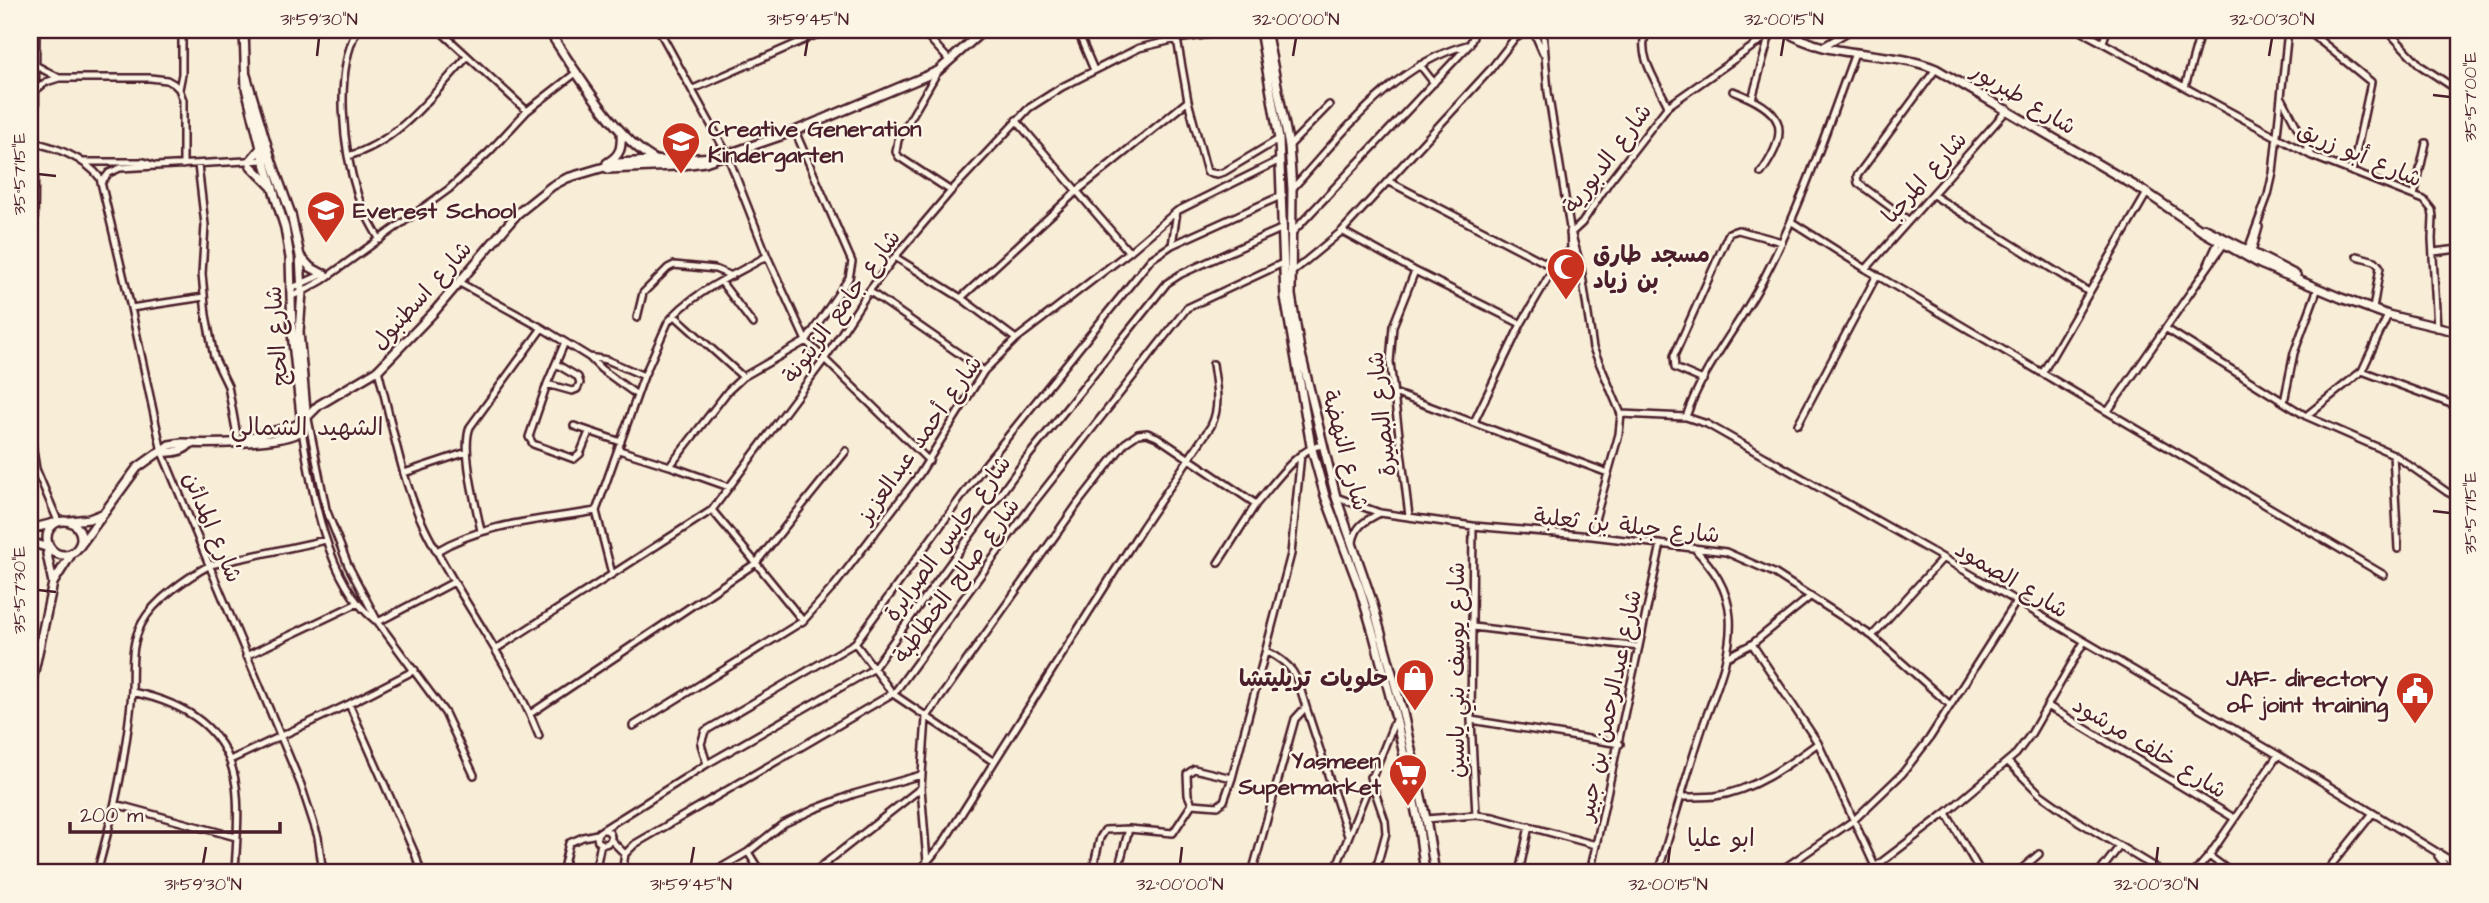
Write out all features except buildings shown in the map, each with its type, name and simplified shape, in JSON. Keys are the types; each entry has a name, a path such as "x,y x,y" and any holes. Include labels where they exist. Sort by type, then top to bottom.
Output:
{"street":[{"path":"36,30 32,443 40,481 57,522"},
{"path":"179,89 182,74 182,30"},
{"name":"شارع الحج","path":"244,30 246,88 261,148 291,214 300,256 302,292 299,332 304,423 332,527 348,565 378,622"},
{"path":"357,30 344,76 348,156 359,198 380,240"},
{"path":"439,30 527,111"},
{"path":"548,30 620,130 638,150 654,160"},
{"path":"659,30 727,154 767,256 806,341 929,461"},
{"path":"693,89 827,30"},
{"path":"922,30 949,60"},
{"name":"شارع اسطنبول","path":"591,171 689,164 795,131 938,71 984,30"},
{"path":"1077,30 1094,70"},
{"name":"شارع جامع الزيتونة","path":"496,649 712,510 824,360 869,291 895,257 951,191 1033,105 1139,48 1177,38 1237,30"},
{"name":"شارع النهضة","path":"1260,30 1279,139 1286,308 1311,446 1325,496 1366,605 1396,718 1418,821 1425,873"},
{"name":"شارع النهضة","path":"1266,30 1289,146 1292,189 1290,274 1294,314 1336,497 1372,601 1403,713 1435,873"},
{"path":"1291,234 1469,44 1473,37 1472,30"},
{"path":"1290,274 1342,231 1490,70 1521,30"},
{"path":"1514,40 1531,30 1545,56"},
{"path":"1543,30 1571,232 1593,348 1621,414 1619,434 1592,536"},
{"path":"1647,30 1643,39 1643,51 1668,106"},
{"name":"شارع الدبورية","path":"1571,232 1582,223 1658,116 1668,106 1776,30"},
{"name":"شارع طبربور","path":"1784,30 1805,41 1824,46 1919,62 1936,69 2008,109 2248,254 2314,286 2388,315 2459,332"},
{"path":"1824,46 1851,30"},
{"name":"شارع أبو زريق","path":"2079,30 2312,156 2424,200 2432,210 2437,328"},
{"path":"2102,42 2107,30"},
{"path":"2185,87 2201,30"},
{"path":"2248,254 2273,173 2288,30"},
{"path":"2307,30 2371,82 2352,172"},
{"path":"2387,30 2421,66 2459,91"},
{"path":"1752,99 1770,34"},
{"path":"1177,38 1188,101 1208,172 1224,172 1279,139"},
{"path":"1292,189 1388,87 1420,65 1469,44"},
{"path":"1686,416 1703,380 1752,299 1792,222 1855,52"},
{"path":"348,156 371,148 405,125 467,57"},
{"path":"35,65 59,78"},
{"path":"1420,65 1433,83"},
{"path":"1908,220 1858,183 1857,176 1936,69"},
{"path":"938,71 898,140 896,152 899,157 951,191"},
{"path":"292,292 302,292 380,240 449,189 489,152 527,111 577,72"},
{"name":"شارع الحج","path":"246,75 288,243 292,333 309,471 326,540 358,603 378,622 446,713 474,775"},
{"path":"35,91 46,82 59,78 160,79 174,83 183,100 183,165"},
{"path":"1733,92 1752,99 1774,114 1778,121 1779,133 1775,149 1761,173"},
{"path":"2280,95 2312,156"},
{"path":"961,298 1077,191 1188,101"},
{"path":"1289,146 1329,104"},
{"name":"شارع المرحبا","path":"1866,269 2008,109"},
{"path":"1016,120 1129,252"},
{"path":"620,130 636,161 647,166"},
{"path":"591,171 616,158 622,146 620,130"},
{"path":"670,466 728,391 743,377 806,341 849,278 852,262 795,131"},
{"path":"33,143 84,162 144,162 152,165 268,162"},
{"path":"2414,196 2426,143"},
{"path":"250,164 261,148"},
{"name":"شارع اسطنبول","path":"79,547 137,467 150,457 172,444 260,442 304,423 324,401 378,370 460,283 527,204 559,181 618,163 715,157"},
{"name":"شارع أحمد عبدالعزيز","path":"633,726 803,621 857,558 929,461 984,371 1016,339 1129,252 1177,211 1280,160"},
{"path":"84,162 102,183 108,173 116,169 146,168 152,165"},
{"path":"198,164 205,225 202,274 204,297 212,351 228,386 238,441"},
{"path":"250,164 274,190"},
{"path":"1388,181 1555,267 1576,256"},
{"name":"شارع المدائن","path":"102,183 162,452 310,811 320,847 323,873"},
{"path":"2043,372 2147,193"},
{"path":"707,764 701,744 705,731 855,643 993,455 1151,260 1172,245 1283,195"},
{"path":"1933,195 2089,292"},
{"path":"1172,245 1177,211"},
{"path":"1792,222 1866,269 2385,575"},
{"name":"شارع حابس الصرايرة","path":"562,873 569,843 600,832 707,764 873,669 1026,459 1167,283 1181,274 1283,228"},
{"path":"1703,380 1675,368 1674,356 1728,233 1738,230 1782,242"},
{"path":"1342,231 1521,324"},
{"path":"2108,411 2223,240"},
{"name":"شارع الدبورية","path":"1474,422 1521,324 1562,255 1574,248"},
{"path":"2432,252 2459,249"},
{"path":"300,256 310,267 327,273"},
{"path":"612,574 596,511 636,395 668,322 674,315 722,283 767,256"},
{"path":"2357,256 2375,261 2381,267 2373,309"},
{"path":"895,257 961,298 1016,339"},
{"name":"شارع صالح الخطاطبة","path":"625,854 635,844 688,811 893,694 1032,505 1187,308 1283,263"},
{"path":"637,318 643,293 674,265 715,269 733,276"},
{"name":"شارع البصيرة","path":"1409,516 1390,362 1391,339 1399,308 1415,271"},
{"path":"292,292 302,284 327,273"},
{"path":"1798,424 1877,275"},
{"path":"460,283 589,357 636,395"},
{"path":"722,283 753,324"},
{"path":"2284,402 2294,353 2314,286"},
{"path":"869,291 984,371"},
{"path":"131,308 204,297"},
{"path":"674,315 743,377"},
{"path":"2306,416 2362,371 2388,315"},
{"path":"481,531 467,452 467,435 470,427 542,328"},
{"path":"2165,328 2306,416 2393,454 2459,498"},
{"path":"565,342 529,433 530,441 574,459 580,454 589,432"},
{"path":"589,357 607,360 644,376"},
{"path":"547,384 572,391 578,389 578,377 556,364"},
{"path":"915,873 943,843 1217,414 1213,364"},
{"path":"378,370 416,509 454,582 496,649 530,714 538,736"},
{"path":"2362,371 2459,407"},
{"path":"1394,393 1608,472"},
{"name":"شارع الصمود","path":"1621,414 1686,416 1707,424 1943,558 2459,865"},
{"path":"574,426 621,442"},
{"path":"927,862 921,788 926,718 1079,502 1125,443 1132,437 1147,433 1157,437 1256,504"},
{"path":"1217,563 1256,504 1301,454 1311,446 1322,444"},
{"path":"619,450 729,487"},
{"path":"530,714 756,563 846,451"},
{"path":"404,473 467,452"},
{"path":"1192,804 1213,807 1221,804 1232,778 1291,554 1301,454"},
{"path":"2393,454 2398,549"},
{"name":"شارع جبلة بن ثعلبة","path":"1336,497 1380,513 1473,526 1592,536 1726,552 1774,573 1872,636 1950,704"},
{"path":"712,510 803,621"},
{"path":"437,551 481,531 596,511"},
{"path":"30,529 57,522 82,520 103,513"},
{"path":"1353,543 1355,530 1363,522 1380,513"},
{"path":"30,690 53,583 72,553 79,547 80,533 76,525 67,521"},
{"path":"53,583 47,554 47,534 57,522"},
{"name":"شارع يوسف بني ياسين","path":"1473,526 1471,720 1476,814"},
{"path":"97,873 115,804 125,750 132,692 132,652 142,622 149,611 181,584 210,565 326,540"},
{"path":"30,542 49,548 62,556 72,553"},
{"name":"شارع عبدالرحمن بن جبير","path":"1590,873 1620,744 1661,544"},
{"path":"1658,873 1727,657 1730,638 1727,599 1715,573 1694,548"},
{"path":"1872,636 1943,558"},
{"path":"378,622 454,582"},
{"path":"1727,657 1752,645 1811,596"},
{"path":"1777,873 1854,820 1902,774 1929,739 2016,602"},
{"path":"246,656 358,603"},
{"path":"1473,627 1639,647"},
{"path":"1752,645 1818,743 1876,870 2008,762 2023,745 2048,706 2084,642"},
{"path":"855,643 893,694 994,762"},
{"path":"1266,651 1290,665 1295,673 1348,836"},
{"path":"230,760 415,670"},
{"path":"132,692 181,707 194,715 209,729 230,760 236,788 235,873"},
{"path":"349,704 421,873"},
{"path":"1252,873 1295,719 1306,706"},
{"name":"شارع خلف مرشود","path":"2048,706 2234,818"},
{"path":"1334,873 1370,777 1396,718"},
{"path":"1471,720 1620,744"},
{"path":"1681,797 1716,796 1753,784 1789,764 1818,743"},
{"path":"2194,873 2209,856 2278,755"},
{"path":"2008,762 2040,794 2119,847 2164,873"},
{"path":"1192,804 1187,790 1187,774 1191,771 1195,769 1232,778"},
{"path":"712,873 748,852 783,824 854,794 921,775"},
{"path":"1370,777 1385,821 1386,833 1374,873"},
{"path":"813,873 921,788"},
{"path":"115,804 236,837"},
{"path":"1092,873 1102,832 1108,829 1129,829 1174,833 1192,804"},
{"path":"1946,813 1981,873"},
{"path":"2325,873 2373,813"},
{"path":"1426,819 1476,814 1596,845"},
{"path":"1519,873 1530,826"},
{"path":"1116,873 1129,829"},
{"path":"611,840 605,844 597,839 600,832 609,832 611,840 625,854 622,873"},
{"path":"594,873 601,843"},
{"path":"2099,873 2119,847"},
{"path":"748,852 761,873"},
{"path":"2437,853 2452,873 2459,865"},
{"path":"2017,873 2039,854"},
{"path":"2209,856 2232,873"}],"place":[{"name":"Creative Generation Kindergarten","path":"681,175"},
{"name":"Everest School","path":"326,244"},
{"name":"مسجد طارق بن زياد","path":"1566,301"},
{"name":"حلويات تريليتشا","path":"1415,712"},
{"name":"JAF- directory of joint training","path":"2415,725"},
{"name":"Yasmeen Supermarket","path":"1408,807"}],"district":[{"name":"الشهيد الشمالي","path":"307,427"},
{"name":"ابو عليا","path":"1721,838"}]}
